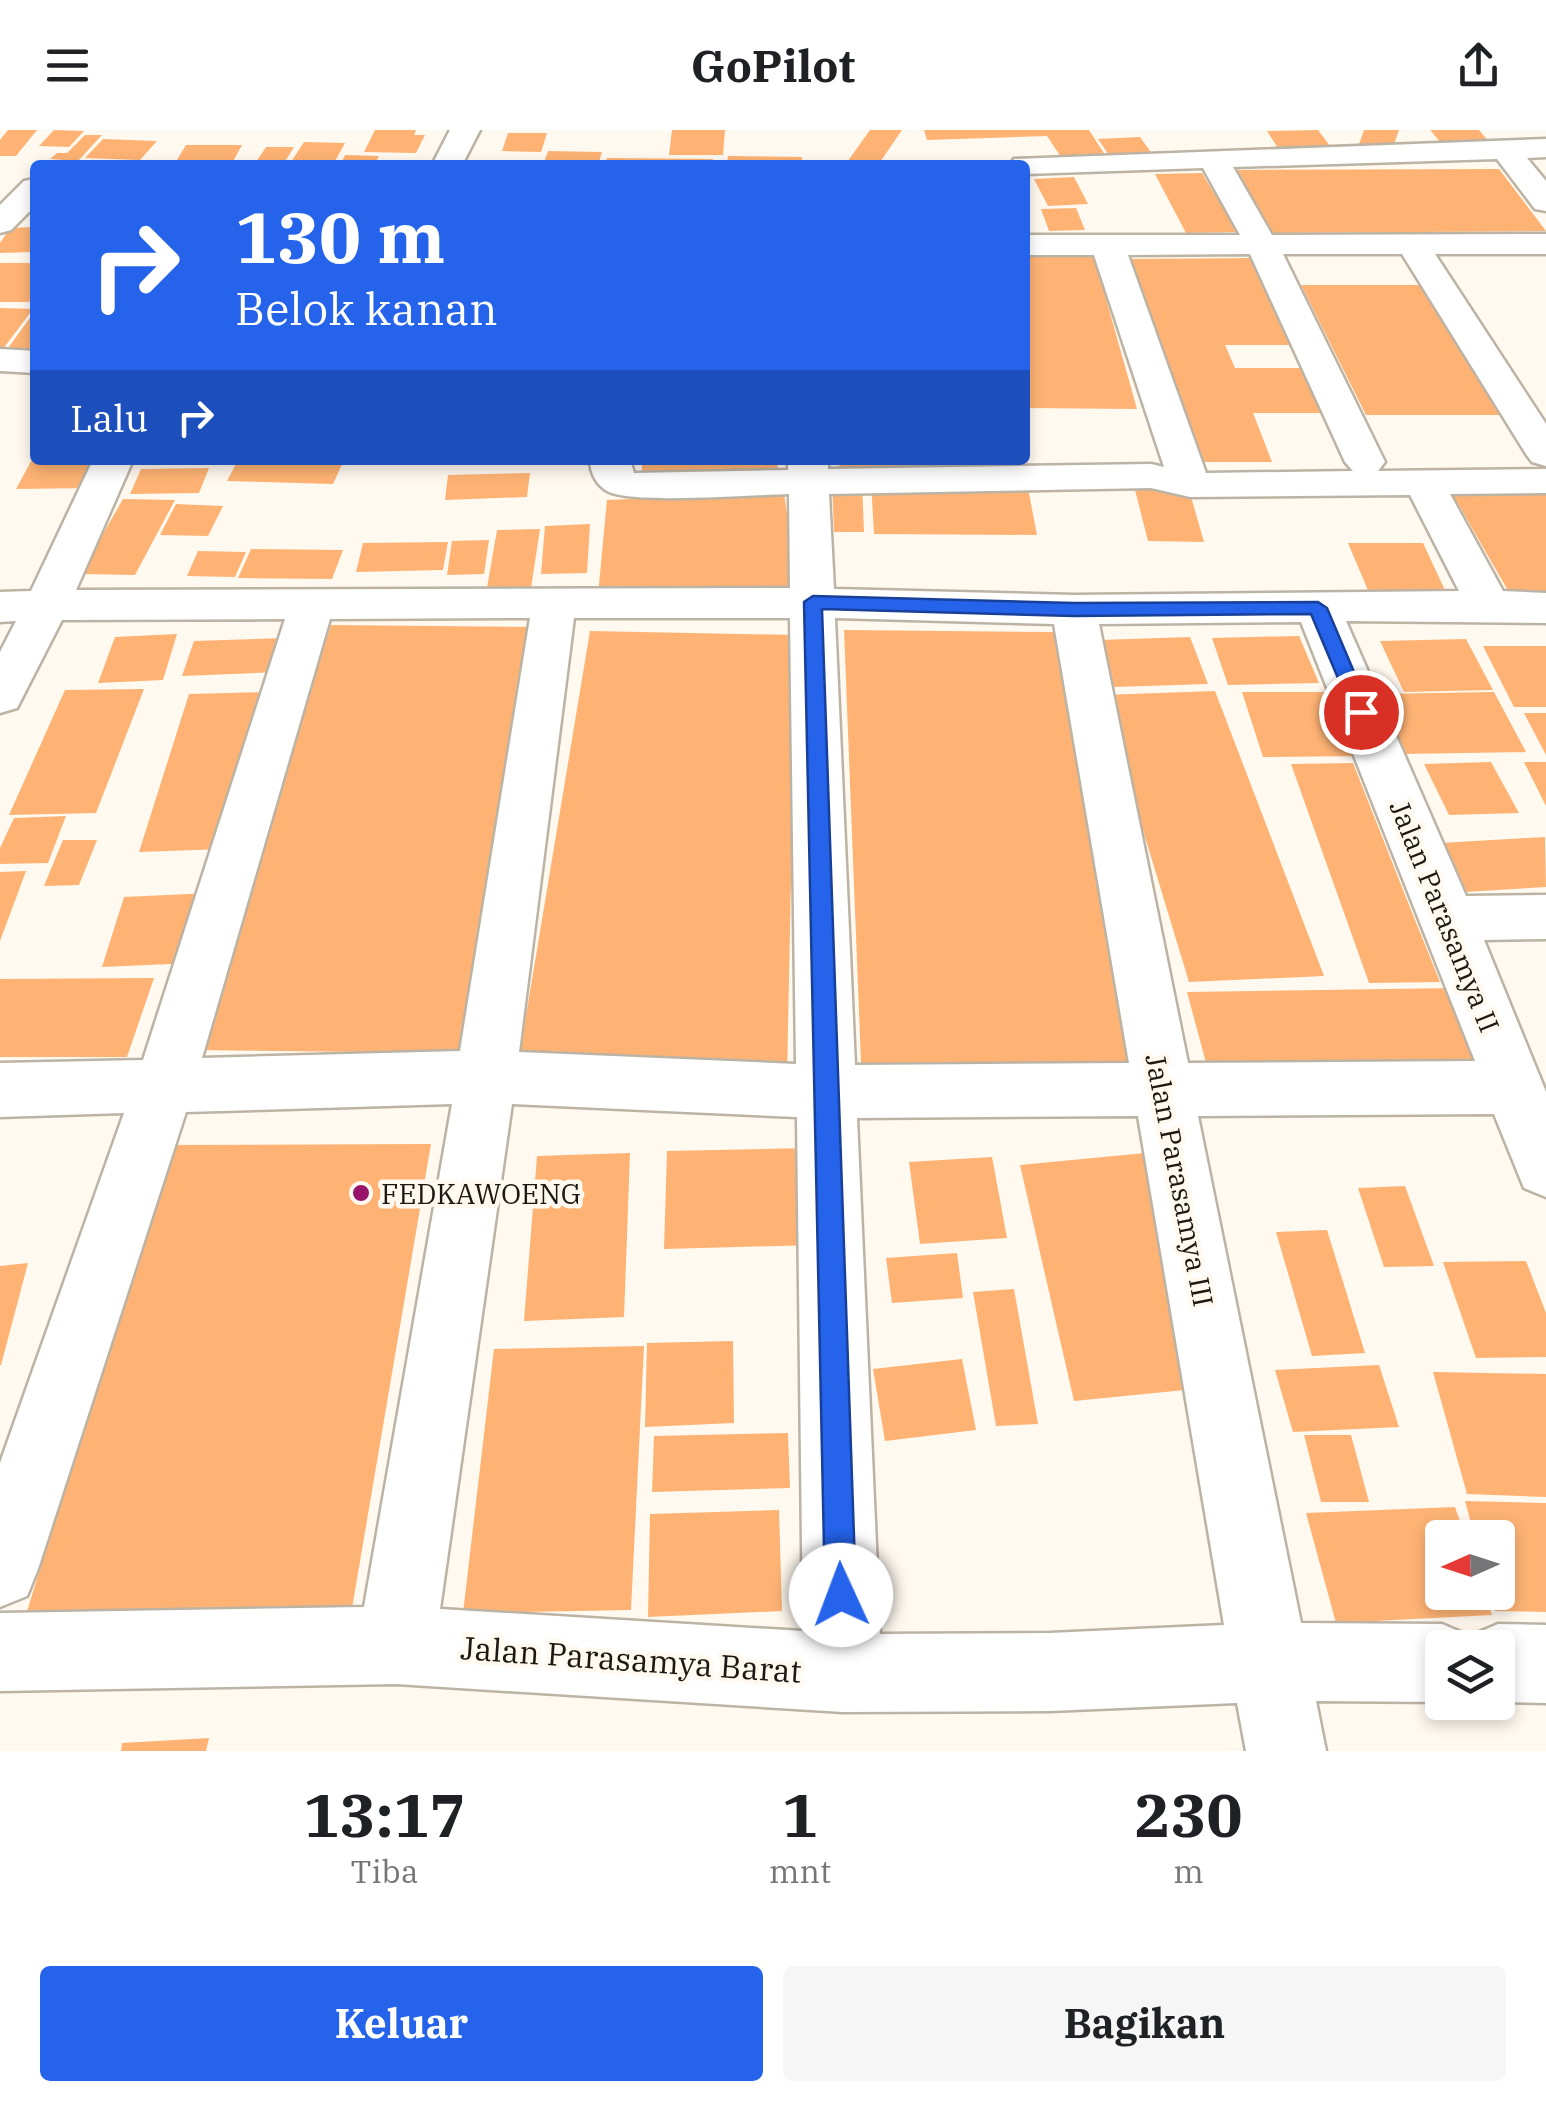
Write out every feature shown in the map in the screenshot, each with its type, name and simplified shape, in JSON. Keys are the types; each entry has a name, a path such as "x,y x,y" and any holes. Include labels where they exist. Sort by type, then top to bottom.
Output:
{"street":[{"path":"450,160 465,130"},
{"path":"1169,130 1199,160 1261,243 1364,462"},
{"path":"1030,165 1199,160 1403,142 1506,150 1546,148"},
{"path":"1506,150 1546,202"},
{"path":"0,184 30,186"},
{"path":"0,223 30,191"},
{"path":"1412,244 1546,454"},
{"path":"1030,245 1546,244"},
{"path":"1108,246 1175,476"},
{"path":"0,360 30,362"},
{"path":"1175,476 1364,462 1546,463"},
{"path":"0,696 112,465"},
{"path":"610,465 618,482 630,485 808,470 989,470 1424,483 1546,481"},
{"path":"808,470 843,1673"},
{"path":"1424,483 1488,605"},
{"path":"0,607 813,602 1074,610 1488,605 1546,608"},
{"path":"0,1570 165,1083 312,604"},
{"path":"396,1645 486,1077 554,605"},
{"name":"Jalan Parasamya II","path":"1318,608 1448,918 1546,1168"},
{"name":"Jalan Parasamya III","path":"1074,610 1286,1751"},
{"path":"1448,918 1546,917"},
{"path":"0,1090 486,1077 824,1092 1512,1087"},
{"name":"Jalan Parasamya Barat","path":"0,1652 396,1645 843,1673 1050,1672 1270,1662 1425,1663"},
{"path":"1515,1664 1546,1664"}],"building":[{"path":"8,130 37,130 16,156 0,156 0,140"},
{"path":"54,130 84,131 69,147 39,146"},
{"path":"375,130 416,130 414,135 425,135 416,153 364,152"},
{"path":"672,130 725,130 723,155 669,155"},
{"path":"870,130 902,130 881,160 849,160"},
{"path":"924,130 1089,130 1107,158 1063,160 1047,136 927,140"},
{"path":"1318,130 1330,146 1278,148 1267,131"},
{"path":"1364,130 1399,130 1391,153 1358,147"},
{"path":"1430,130 1479,130 1490,143 1442,144"},
{"path":"508,133 547,133 541,152 502,151"},
{"path":"85,135 102,135 79,160 50,159 57,153 67,153"},
{"path":"1140,137 1155,158 1113,161 1098,139"},
{"path":"103,139 157,141 140,160 85,158"},
{"path":"304,142 345,143 336,160 292,160"},
{"path":"186,145 242,145 234,160 177,160"},
{"path":"266,147 294,147 286,160 257,160"},
{"path":"548,151 602,152 600,160 545,160"},
{"path":"345,155 379,156 377,160 342,160"},
{"path":"728,156 802,157 802,160 728,160"},
{"path":"607,158 713,159 713,160"},
{"path":"1499,169 1546,231 1267,233 1235,170"},
{"path":"1202,173 1236,232 1186,233 1155,174"},
{"path":"1074,177 1088,204 1048,206 1034,179"},
{"path":"1076,208 1085,230 1049,231 1041,209"},
{"path":"30,227 30,252 0,253 0,243 10,228"},
{"path":"1030,256 1094,256 1137,409 1030,408"},
{"path":"1255,258 1295,345 1225,345 1235,368 1306,368 1327,413 1253,413 1272,462 1193,462 1124,259"},
{"path":"0,263 30,263 29,302 0,302"},
{"path":"1301,285 1430,285 1511,415 1366,415"},
{"path":"0,308 30,309 30,313 0,349"},
{"path":"30,318 30,349 8,348"},
{"path":"30,463 104,465 93,488 16,489"},
{"path":"235,465 342,465 333,484 227,481"},
{"path":"642,465 778,465 778,470 642,475"},
{"path":"839,465 980,465 981,475 840,474"},
{"path":"209,468 199,493 130,494 141,469"},
{"path":"530,473 527,497 445,500 448,475"},
{"path":"832,481 862,481 864,532 834,532"},
{"path":"871,482 1027,483 1037,535 874,534"},
{"path":"1135,490 1189,490 1204,542 1148,541"},
{"path":"784,493 798,588 598,595 607,500"},
{"path":"1546,494 1546,601 1514,601 1453,495"},
{"path":"123,499 175,500 135,575 80,574"},
{"path":"176,504 223,506 208,536 160,535"},
{"path":"590,524 587,573 541,574 545,526"},
{"path":"540,529 531,588 487,588 497,530"},
{"path":"489,540 484,574 447,575 452,541"},
{"path":"448,542 443,570 356,572 363,543"},
{"path":"1348,543 1423,543 1451,603 1373,602"},
{"path":"251,549 343,550 332,579 238,578"},
{"path":"198,551 246,552 235,577 187,576"},
{"path":"331,625 536,627 459,1053 192,1050"},
{"path":"844,630 1055,632 1137,1065 861,1063"},
{"path":"590,631 796,635 787,1077 517,1070"},
{"path":"177,634 163,680 98,683 115,637"},
{"path":"1299,636 1319,683 1228,685 1212,638"},
{"path":"1190,637 1208,684 1114,687 1100,640"},
{"path":"288,638 279,672 182,676 194,641"},
{"path":"1466,639 1493,690 1404,692 1380,641"},
{"path":"1483,646 1546,646 1546,707 1514,707"},
{"path":"144,689 96,813 9,815 65,690"},
{"path":"1215,691 1324,976 1189,982 1102,695"},
{"path":"266,692 223,849 139,852 189,694"},
{"path":"1242,692 1339,692 1365,756 1263,757"},
{"path":"1494,692 1526,752 1400,754 1373,694"},
{"path":"1524,713 1546,713 1546,755"},
{"path":"1491,762 1519,813 1449,815 1424,764"},
{"path":"1524,762 1546,762 1546,806"},
{"path":"1353,763 1440,982 1369,983 1291,764"},
{"path":"66,816 48,863 0,864 0,848 14,818"},
{"path":"1545,837 1546,887 1465,892 1441,843"},
{"path":"63,840 97,840 79,885 44,886"},
{"path":"26,871 0,941 0,872"},
{"path":"211,893 193,963 102,967 124,897"},
{"path":"154,978 127,1057 0,1057 0,979"},
{"path":"1457,988 1495,1081 1212,1085 1187,992"},
{"path":"431,1144 349,1626 22,1628 169,1145"},
{"path":"810,1148 814,1245 664,1249 667,1151"},
{"path":"630,1153 624,1317 524,1321 537,1156"},
{"path":"1145,1153 1215,1387 1074,1401 1020,1165"},
{"path":"992,1157 1007,1238 920,1244 909,1162"},
{"path":"1405,1186 1434,1266 1384,1267 1358,1188"},
{"path":"1327,1230 1365,1353 1312,1356 1276,1232"},
{"path":"957,1253 963,1298 892,1303 886,1258"},
{"path":"1526,1261 1546,1313 1546,1357 1476,1358 1443,1262"},
{"path":"28,1263 1,1365 0,1365 0,1266"},
{"path":"1014,1289 1038,1424 996,1426 973,1292"},
{"path":"733,1341 734,1423 645,1427 647,1343"},
{"path":"644,1346 631,1610 463,1613 494,1349"},
{"path":"962,1359 976,1430 885,1441 873,1369"},
{"path":"1379,1365 1399,1427 1293,1432 1275,1370"},
{"path":"1433,1372 1546,1374 1546,1497 1467,1494"},
{"path":"788,1433 790,1488 652,1492 654,1436"},
{"path":"1304,1435 1351,1435 1369,1502 1321,1502"},
{"path":"1465,1501 1546,1503 1546,1612 1495,1611 1515,1610 1515,1520 1470,1520"},
{"path":"1455,1507 1460,1520 1425,1520 1425,1610 1490,1610 1492,1615 1336,1623 1306,1513"},
{"path":"779,1510 782,1611 648,1617 650,1514"},
{"path":"209,1738 206,1751 121,1751 122,1743"}],"place":[{"name":"FEDKAWOENG","path":"361,1193"}],"route":[{"path":"841,1595 813,602 1074,610 1318,608 1361,712"}]}
